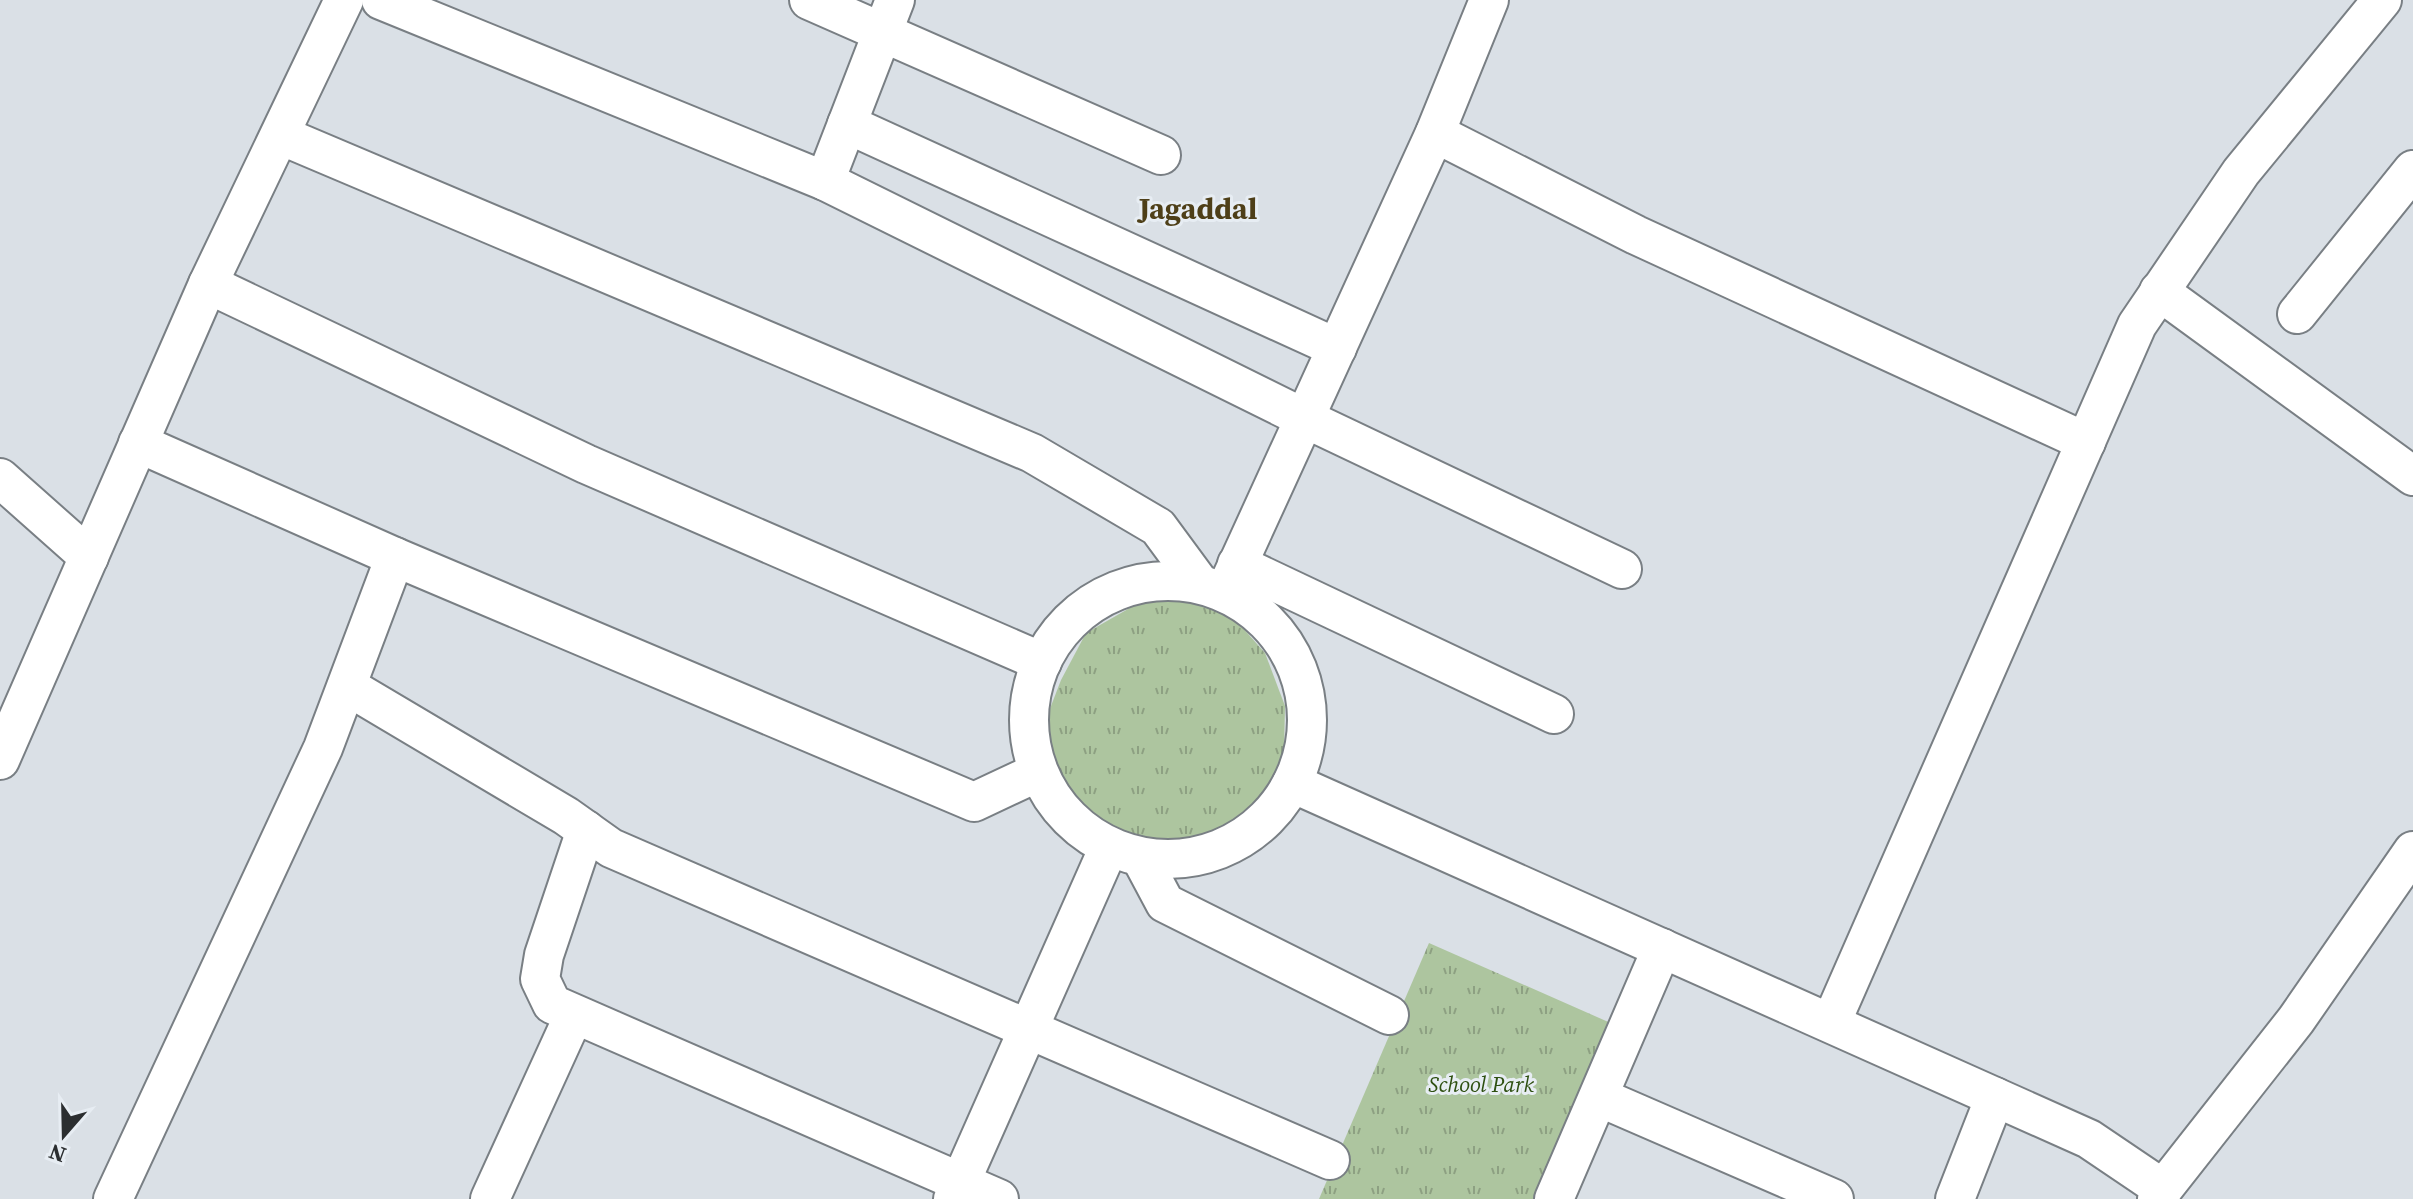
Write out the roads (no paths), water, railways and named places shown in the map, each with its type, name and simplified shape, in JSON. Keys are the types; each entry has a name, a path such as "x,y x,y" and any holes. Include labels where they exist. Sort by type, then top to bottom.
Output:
{"street":[{"path":"0,760 208,284 344,0"},
{"path":"381,0 825,181 1304,418 1622,569"},
{"path":"809,0 888,16 1161,155"},
{"path":"1221,580 1337,348 1435,133 1489,0"},
{"path":"1831,1023 2137,325 2241,172 2382,0"},
{"path":"825,181 888,16"},
{"path":"847,124 1337,348"},
{"path":"1435,133 1636,235 2086,442"},
{"path":"280,135 1032,453 1158,527 1221,580 1264,618 1299,669 1309,730 1292,783 1275,812 1237,843 1190,859 1125,852"},
{"path":"2297,314 2413,170"},
{"path":"208,284 586,464 1042,662"},
{"path":"2159,291 2413,476"},
{"path":"138,443 395,557 974,802 1038,772"},
{"path":"0,478 89,557"},
{"path":"113,1199 323,748 395,557"},
{"path":"1389,1015 1165,903 1125,852 1064,814 1038,772 1027,724 1035,675 1056,636 1101,597 1156,581 1221,580 1554,714"},
{"path":"347,686 611,848 1330,1160"},
{"path":"1292,783 2089,1139 2160,1194 2296,1020 2413,851"},
{"path":"586,830 544,955 540,979 552,1004 957,1191 999,1199"},
{"path":"957,1191 1028,1027 1125,852"},
{"path":"1554,1199 1662,948"},
{"path":"490,1199 574,1015"},
{"path":"1599,1097 1834,1199"},
{"path":"1955,1199 1995,1097"}],"district":[{"name":"Jagaddal","path":"1198,208"}],"park label":[{"name":"School Park","path":"1481,1084"}]}
